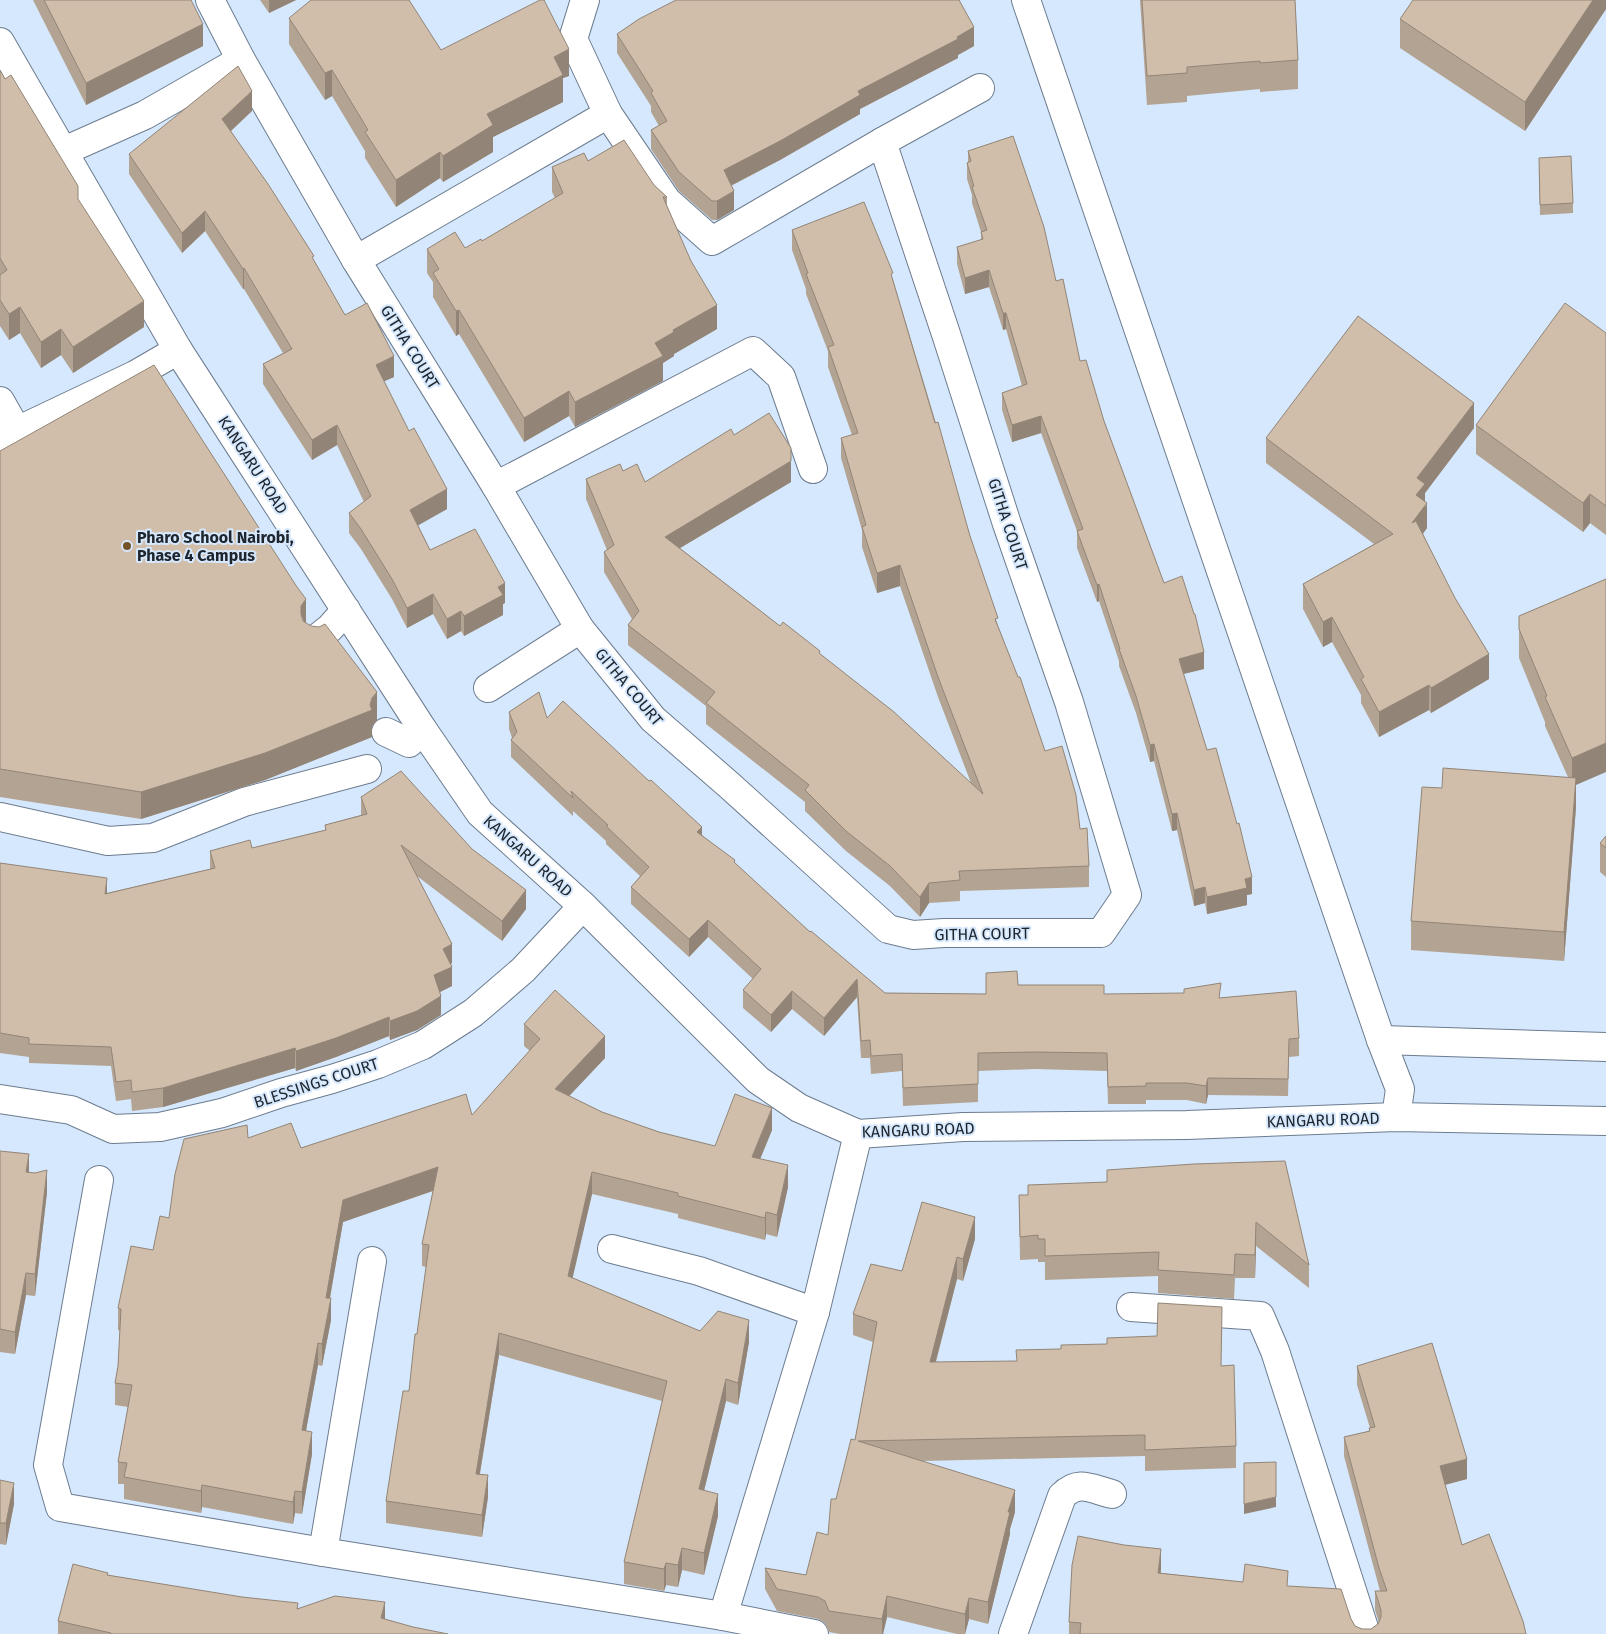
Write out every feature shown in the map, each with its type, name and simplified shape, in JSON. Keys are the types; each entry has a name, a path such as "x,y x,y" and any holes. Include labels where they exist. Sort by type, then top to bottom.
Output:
{"street":[{"name":"GITHA COURT","path":"210,0 240,60 356,260 496,486 580,629 653,719 729,784 888,929 913,936 944,933 1101,933 1127,895 1069,702 1007,524 882,142"},
{"path":"585,0 573,39 608,114 667,201 712,241 882,142 980,88"},
{"path":"1026,0 1381,1040 1400,1089 1396,1117"},
{"name":"KANGARU ROAD","path":"0,42 178,350 423,730 480,813 583,906 758,1080 800,1108 858,1134 963,1127 1186,1125 1396,1117 1606,1121"},
{"path":"64,151 145,115 240,60"},
{"path":"356,260 608,114"},
{"path":"0,401 8,436 135,374 178,350"},
{"path":"496,486 753,351 781,377 813,469"},
{"path":"316,639 330,628 346,610"},
{"path":"488,688 580,629"},
{"path":"386,732 409,743 423,730"},
{"path":"0,817 108,841 153,838 244,802 367,770"},
{"name":"BLESSINGS COURT","path":"0,1099 71,1110 114,1129 160,1127 222,1113 378,1064 423,1045 473,1012 523,970 583,906"},
{"path":"1381,1040 1606,1047"},
{"path":"723,1616 815,1312 858,1134"},
{"path":"99,1180 48,1464 60,1507 323,1552 723,1616 814,1634"},
{"path":"612,1249 699,1271 815,1312"},
{"path":"323,1552 372,1261"},
{"path":"1131,1307 1260,1316 1275,1351 1366,1634"},
{"path":"1013,1634 1062,1496 1068,1489 1077,1485 1112,1494"}],"building":[{"path":"44,0 191,0 203,24 86,83"},
{"path":"311,0 409,0 441,50 540,0 544,0 569,49 554,57 563,75 487,114 493,125 443,156 440,152 396,180 365,132 368,130 332,70 325,73 289,18"},
{"path":"676,0 959,0 974,27 957,37 958,39 858,91 860,95 780,141 724,170 734,191 717,201 712,201 679,172 651,130 667,121 651,93 653,91 617,34 639,19"},
{"path":"1142,0 1295,0 1298,60 1187,67 1187,73 1147,76"},
{"path":"1413,0 1593,0 1525,102 1400,19"},
{"path":"238,66 252,91 222,119 268,184 314,256 312,257 345,315 367,303 394,356 376,365 409,431 414,428 447,489 410,510 430,550 475,529 505,583 498,587 503,595 464,616 461,611 447,619 433,594 407,608 392,579 349,513 371,496 337,425 312,440 263,364 292,349 244,268 205,211 182,233 129,154"},
{"path":"0,70 5,79 11,75 78,186 78,199 144,301 73,347 61,329 41,342 20,307 9,314 0,300 0,275 7,270 0,258"},
{"path":"1013,136 1044,227 1056,281 1063,279 1080,361 1086,360 1104,421 1164,583 1182,576 1195,614 1204,652 1179,659 1207,750 1216,748 1237,824 1239,823 1252,877 1245,879 1247,888 1207,897 1205,887 1194,890 1177,813 1172,814 1154,744 1150,745 1099,584 1097,585 1077,531 1083,529 1041,416 1012,425 1002,393 1027,384 1006,313 1003,313 989,270 965,278 957,247 983,239 981,232 987,230 972,187 974,186 967,163 971,161 968,151"},
{"path":"624,140 654,185 667,197 663,197 691,261 717,305 673,330 674,332 655,343 663,356 575,402 569,391 524,418 459,310 456,311 433,273 439,269 427,249 455,232 465,248 481,239 482,241 563,193 552,167 584,153 588,161"},
{"path":"1571,156 1573,203 1540,205 1539,158"},
{"path":"864,202 893,273 891,274 935,423 938,422 970,536 998,618 995,619 1018,677 1020,677 1045,751 1062,746 1076,795 1080,829 1087,828 1089,866 959,871 960,880 929,883 920,897 890,866 846,831 805,790 809,785 706,703 715,692 628,625 639,611 604,552 614,545 586,479 620,464 623,471 637,464 645,482 731,429 734,435 769,413 791,448 791,461 665,537 780,626 783,622 820,651 819,653 894,712 983,794 938,677 900,565 877,573 862,527 866,525 841,438 858,433 828,347 834,345 806,274 808,273 792,230"},
{"path":"1565,303 1606,333 1606,506 1590,494 1583,503 1476,425"},
{"path":"1358,316 1474,403 1417,478 1425,484 1416,495 1427,503 1412,523 1416,521 1455,598 1489,654 1431,688 1429,685 1379,712 1361,679 1364,677 1332,617 1323,622 1303,584 1393,534 1266,438"},
{"name":"Pharo School Nairobi, Phase 4 Campus","path":"154,365 306,599 301,606 303,621 311,626 319,627 325,624 377,692 372,698 370,705 372,710 265,753 141,792 0,769 0,451"},
{"path":"1606,579 1606,743 1572,758 1545,697 1547,696 1519,629 1519,616"},
{"path":"539,692 547,718 563,701 649,781 651,780 702,827 697,832 735,860 734,862 810,932 885,993 986,994 986,973 1017,971 1018,985 1104,985 1104,994 1184,993 1184,989 1221,983 1219,998 1296,991 1299,1038 1289,1039 1288,1079 1208,1078 1206,1086 1187,1083 1146,1083 1146,1086 1108,1087 1107,1053 978,1053 978,1084 903,1088 902,1054 871,1056 870,1040 861,1041 857,979 824,1018 792,991 771,1015 743,990 761,969 708,920 689,939 631,887 649,867 606,826 608,825 571,791 573,798 511,740 517,732 509,712"},
{"path":"1443,768 1576,778 1564,932 1411,921 1422,787 1442,788"},
{"path":"401,771 472,849 526,890 502,921 401,845 452,944 443,949 452,967 434,975 441,996 417,1011 390,1021 389,1017 336,1038 296,1051 295,1048 163,1088 132,1092 131,1080 116,1082 111,1047 29,1044 29,1038 0,1033 0,863 107,878 105,894 215,868 210,851 250,840 252,848 326,830 325,825 367,814 361,797"},
{"path":"1606,836 1606,848 1600,843"},
{"path":"555,990 605,1036 555,1089 602,1112 659,1132 715,1146 735,1094 772,1108 752,1157 788,1165 777,1215 766,1212 765,1218 678,1196 678,1193 592,1172 568,1276 700,1331 718,1311 749,1320 738,1383 726,1379 699,1489 718,1494 704,1553 682,1548 678,1565 666,1563 664,1569 624,1562 667,1381 499,1333 476,1474 488,1475 482,1515 386,1501 403,1391 409,1391 415,1334 417,1334 429,1245 422,1244 438,1167 343,1200 326,1298 331,1298 322,1344 318,1343 302,1430 312,1432 302,1492 295,1491 293,1502 202,1485 201,1491 124,1477 127,1463 118,1462 132,1385 115,1383 118,1366 121,1309 118,1308 131,1246 153,1250 160,1216 169,1218 175,1174 184,1139 247,1125 248,1138 291,1123 301,1148 466,1094 472,1115 540,1039 524,1024"},
{"path":"0,1151 29,1154 26,1172 35,1173 47,1170 35,1274 26,1273 15,1332 0,1329"},
{"path":"1285,1161 1309,1265 1256,1222 1255,1255 1235,1254 1234,1275 1158,1270 1159,1252 1045,1256 1045,1239 1038,1239 1038,1235 1020,1237 1019,1195 1028,1195 1028,1185 1107,1182 1107,1170 1194,1164"},
{"path":"922,1202 975,1217 963,1259 957,1257 930,1362 1017,1361 1016,1350 1061,1349 1061,1345 1107,1344 1107,1338 1157,1336 1158,1303 1222,1307 1221,1366 1234,1365 1236,1446 1145,1450 1145,1435 858,1441 1015,1490 1008,1512 1010,1512 988,1602 969,1598 965,1614 887,1596 882,1619 829,1611 825,1601 818,1597 777,1589 765,1568 806,1575 817,1532 828,1535 831,1499 836,1499 851,1439 855,1440 877,1322 853,1314 871,1264 902,1271"},
{"path":"1432,1343 1467,1459 1440,1466 1462,1545 1489,1534 1523,1621 1526,1634 1080,1634 1081,1623 1069,1622 1072,1565 1078,1536 1124,1545 1161,1549 1158,1573 1243,1582 1245,1564 1288,1571 1287,1586 1341,1589 1355,1626 1362,1629 1371,1629 1378,1624 1381,1610 1375,1591 1387,1591 1379,1568 1344,1437 1370,1431 1369,1428 1375,1427 1357,1366"},
{"path":"1276,1462 1276,1497 1244,1504 1244,1463"},
{"path":"0,1480 14,1483 6,1523 0,1523"},
{"path":"73,1564 108,1573 107,1575 242,1597 298,1603 297,1609 335,1596 385,1602 381,1618 448,1634 111,1634 58,1621"}],"place":[{"name":"Pharo School Nairobi, Phase 4 Campus","path":"127,546"}]}
